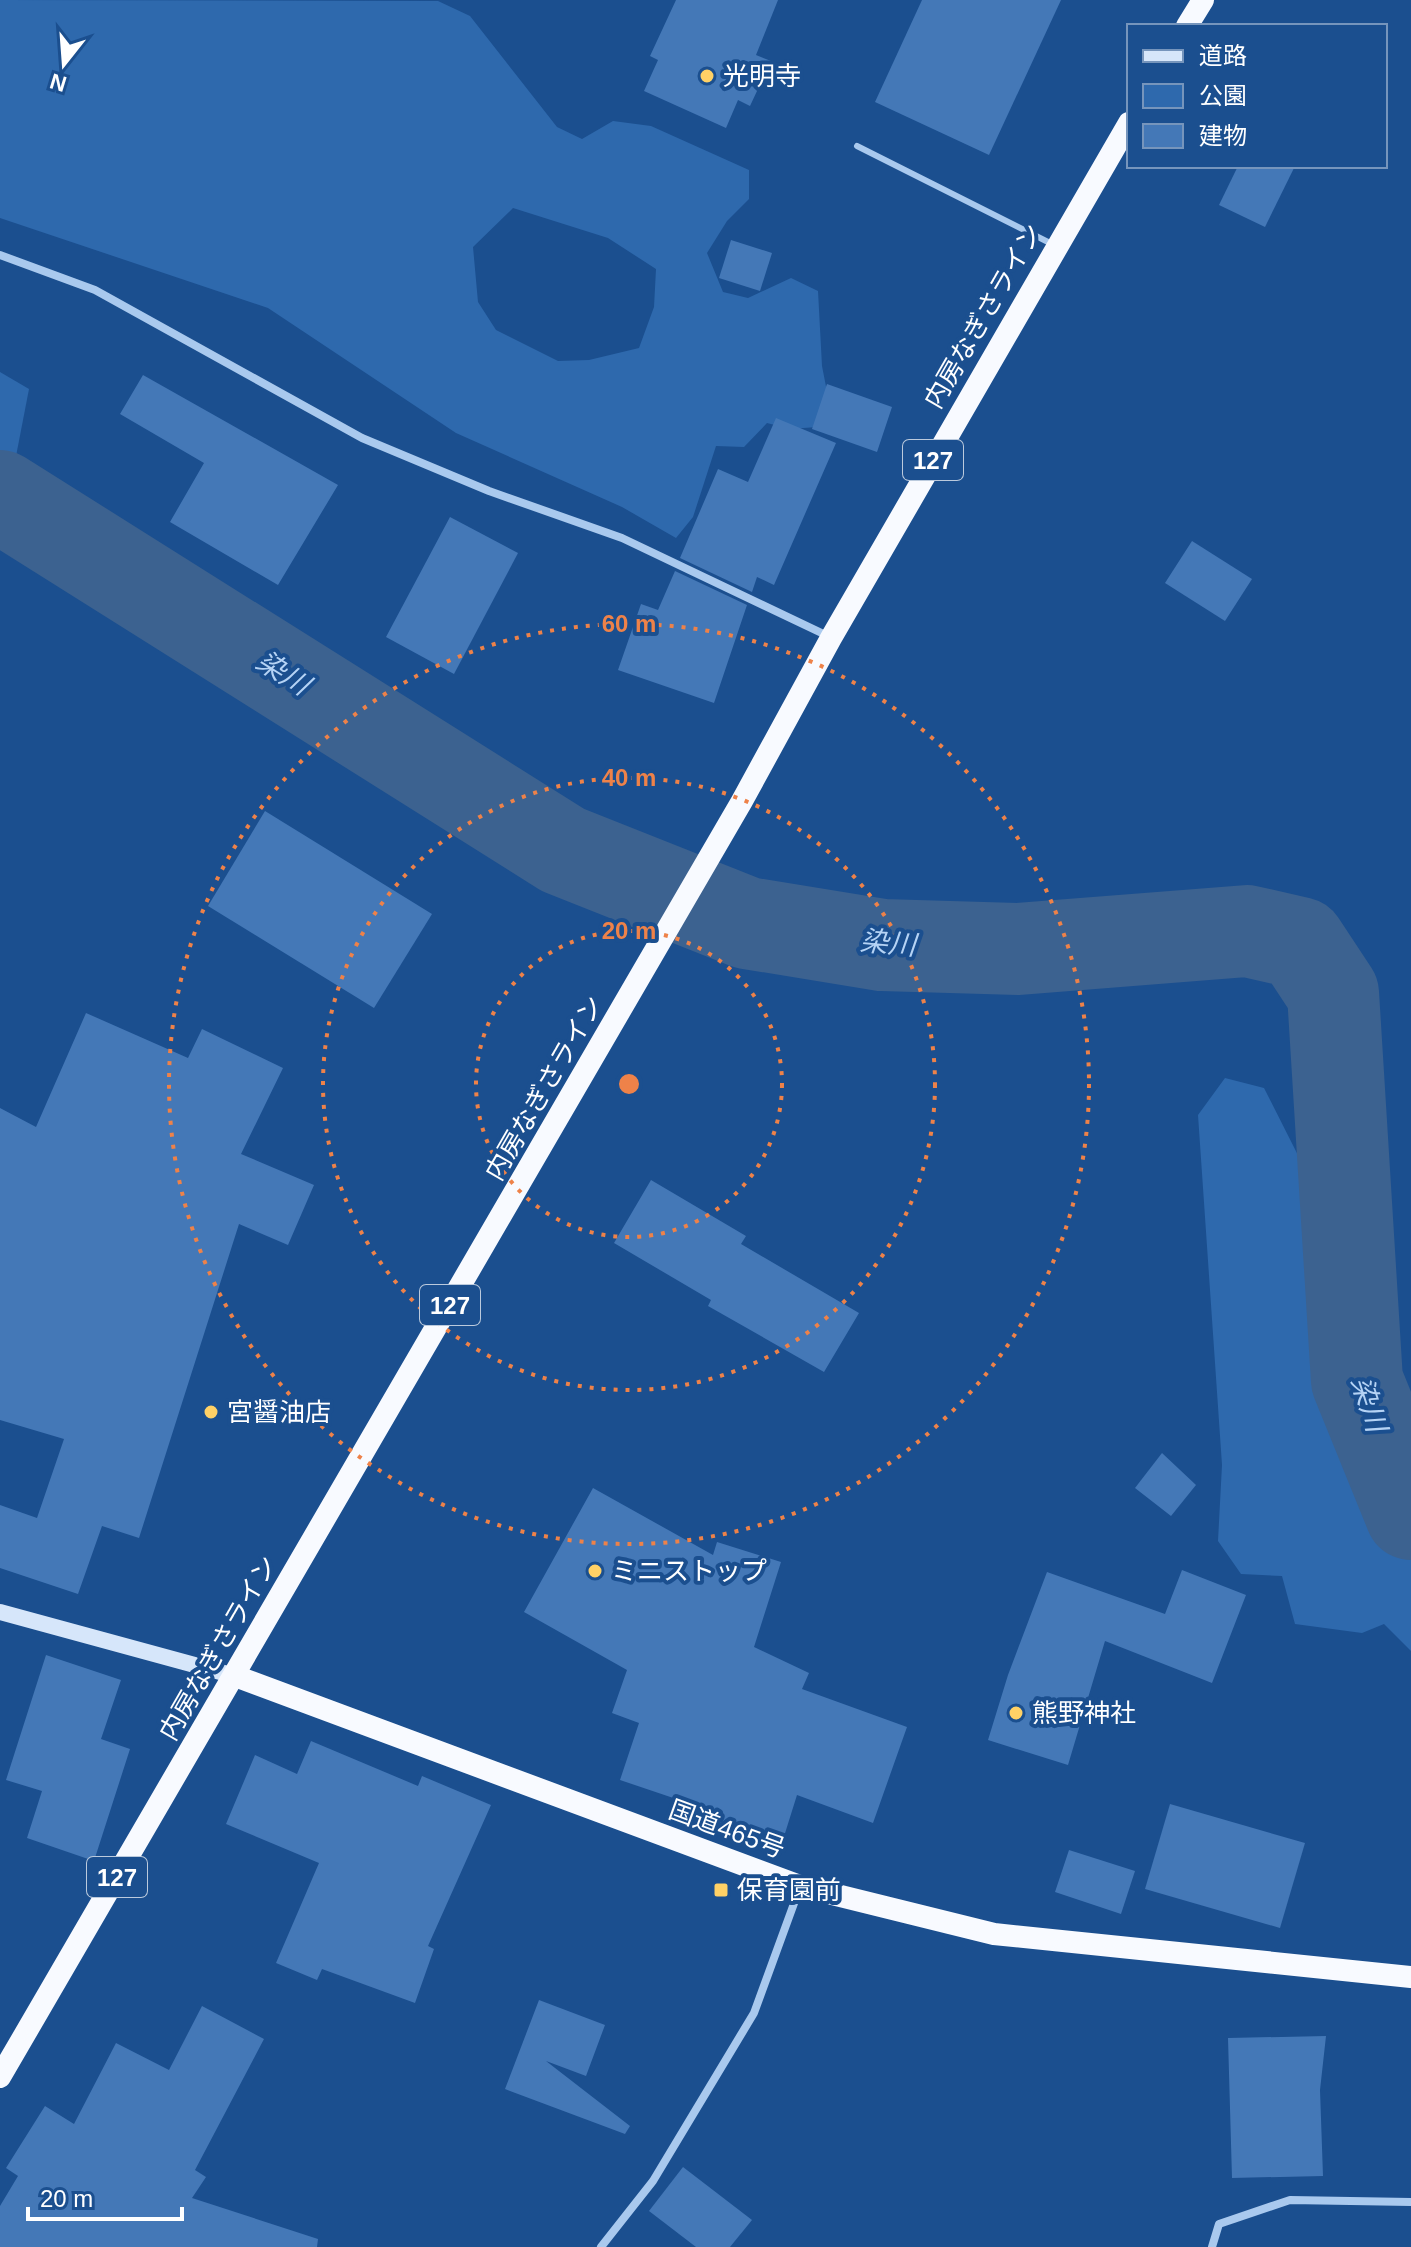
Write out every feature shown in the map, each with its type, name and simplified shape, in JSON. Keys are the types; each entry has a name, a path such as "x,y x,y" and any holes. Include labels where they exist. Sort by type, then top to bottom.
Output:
{"highway":[{"path":"1188,24 1203,0"},
{"name":"内房なぎさライン","path":"0,2077 742,801 831,638 1127,126"},
{"name":"国道465号","path":"235,1676 800,1886 994,1934 1411,1977"}],"main road":[{"path":"0,1612 235,1676"}],"street":[{"path":"0,255 95,290 362,438 489,491 622,538 831,638"},
{"path":"601,2247 653,2181 754,2013 800,1886"},
{"path":"1212,2247 1219,2224 1290,2200 1411,2202"}],"lane":[{"path":"857,146 1055,246"}],"green space":[{"path":"0,0 438,1 470,16 557,127 582,139 613,121 651,126 749,170 749,199 727,221 707,253 723,292 748,298 791,278 818,291 822,366 831,412 817,427 790,429 767,423 744,447 716,446 693,517 676,538 622,507 456,433 268,308 0,218","holes":["513,208 608,238 656,269 654,307 639,348 589,360 558,361 496,330 478,302 473,247"]},
{"path":"0,372 29,389 0,539"},
{"path":"1225,1078 1264,1088 1310,1179 1380,1377 1411,1452 1411,1651 1384,1624 1362,1633 1295,1624 1282,1576 1241,1574 1218,1541 1222,1465 1198,1115"}],"building":[{"name":"光明寺","path":"676,0 778,0 756,55 771,61 750,106 738,100 726,128 644,91 658,60 650,56"},
{"path":"922,0 1061,0 989,155 875,102"},
{"path":"1237,168 1294,168 1265,227 1219,205"},
{"path":"731,240 772,253 760,291 719,278"},
{"path":"143,375 338,485 278,585 170,522 204,463 120,414"},
{"path":"827,384 892,407 877,452 812,429"},
{"path":"776,418 836,443 774,585 757,577 752,592 680,558 718,469 748,482"},
{"path":"450,517 518,553 454,674 386,637"},
{"path":"1192,541 1252,579 1225,621 1165,583"},
{"path":"675,571 747,605 714,703 618,670 641,604 658,610"},
{"path":"265,811 432,914 374,1008 208,906"},
{"path":"86,1013 188,1058 202,1029 283,1068 241,1154 314,1185 288,1245 239,1224 139,1538 102,1526 78,1594 0,1568 0,1505 37,1518 64,1439 0,1420 0,1108 36,1127"},
{"path":"651,1180 746,1236 741,1244 859,1313 824,1372 708,1306 711,1300 614,1243"},
{"path":"1162,1453 1196,1485 1171,1516 1135,1488"},
{"path":"593,1488 713,1555 717,1542 781,1562 754,1647 809,1673 802,1689 907,1727 873,1823 797,1795 781,1846 696,1818 700,1807 620,1780 639,1723 612,1713 627,1670 524,1612"},
{"path":"1182,1570 1246,1595 1212,1683 1105,1641 1068,1765 988,1740 1008,1675 1047,1572 1165,1614"},
{"path":"46,1655 121,1680 101,1739 130,1749 94,1861 27,1838 42,1791 6,1780"},
{"path":"311,1741 418,1786 422,1776 491,1805 428,1946 434,1949 415,2003 322,1969 317,1980 276,1963 319,1863 226,1824 255,1755 297,1774"},
{"path":"1170,1804 1305,1843 1280,1928 1145,1889"},
{"path":"1069,1850 1135,1871 1121,1914 1055,1892"},
{"path":"539,2000 605,2025 586,2076 546,2061 630,2126 625,2134 505,2089"},
{"path":"202,2006 264,2039 195,2170 206,2177 192,2198 318,2239 317,2247 0,2247 0,2206 18,2176 6,2168 45,2106 74,2124 116,2043 169,2070"},
{"path":"1326,2036 1320,2090 1323,2176 1232,2178 1228,2038"},
{"path":"683,2167 752,2220 730,2247 696,2247 649,2211"}],"waterway":[{"name":"染川","path":"0,496 563,850 747,923 882,945 1019,949 1247,931 1300,943 1333,993 1357,1381 1411,1514"}],"place":[{"name":"光明寺","path":"707,76"},
{"name":"宮醤油店","path":"211,1412"},
{"name":"ミニストップ","path":"595,1571"},
{"name":"熊野神社","path":"1016,1713"},
{"name":"保育園前","path":"721,1890"}]}
